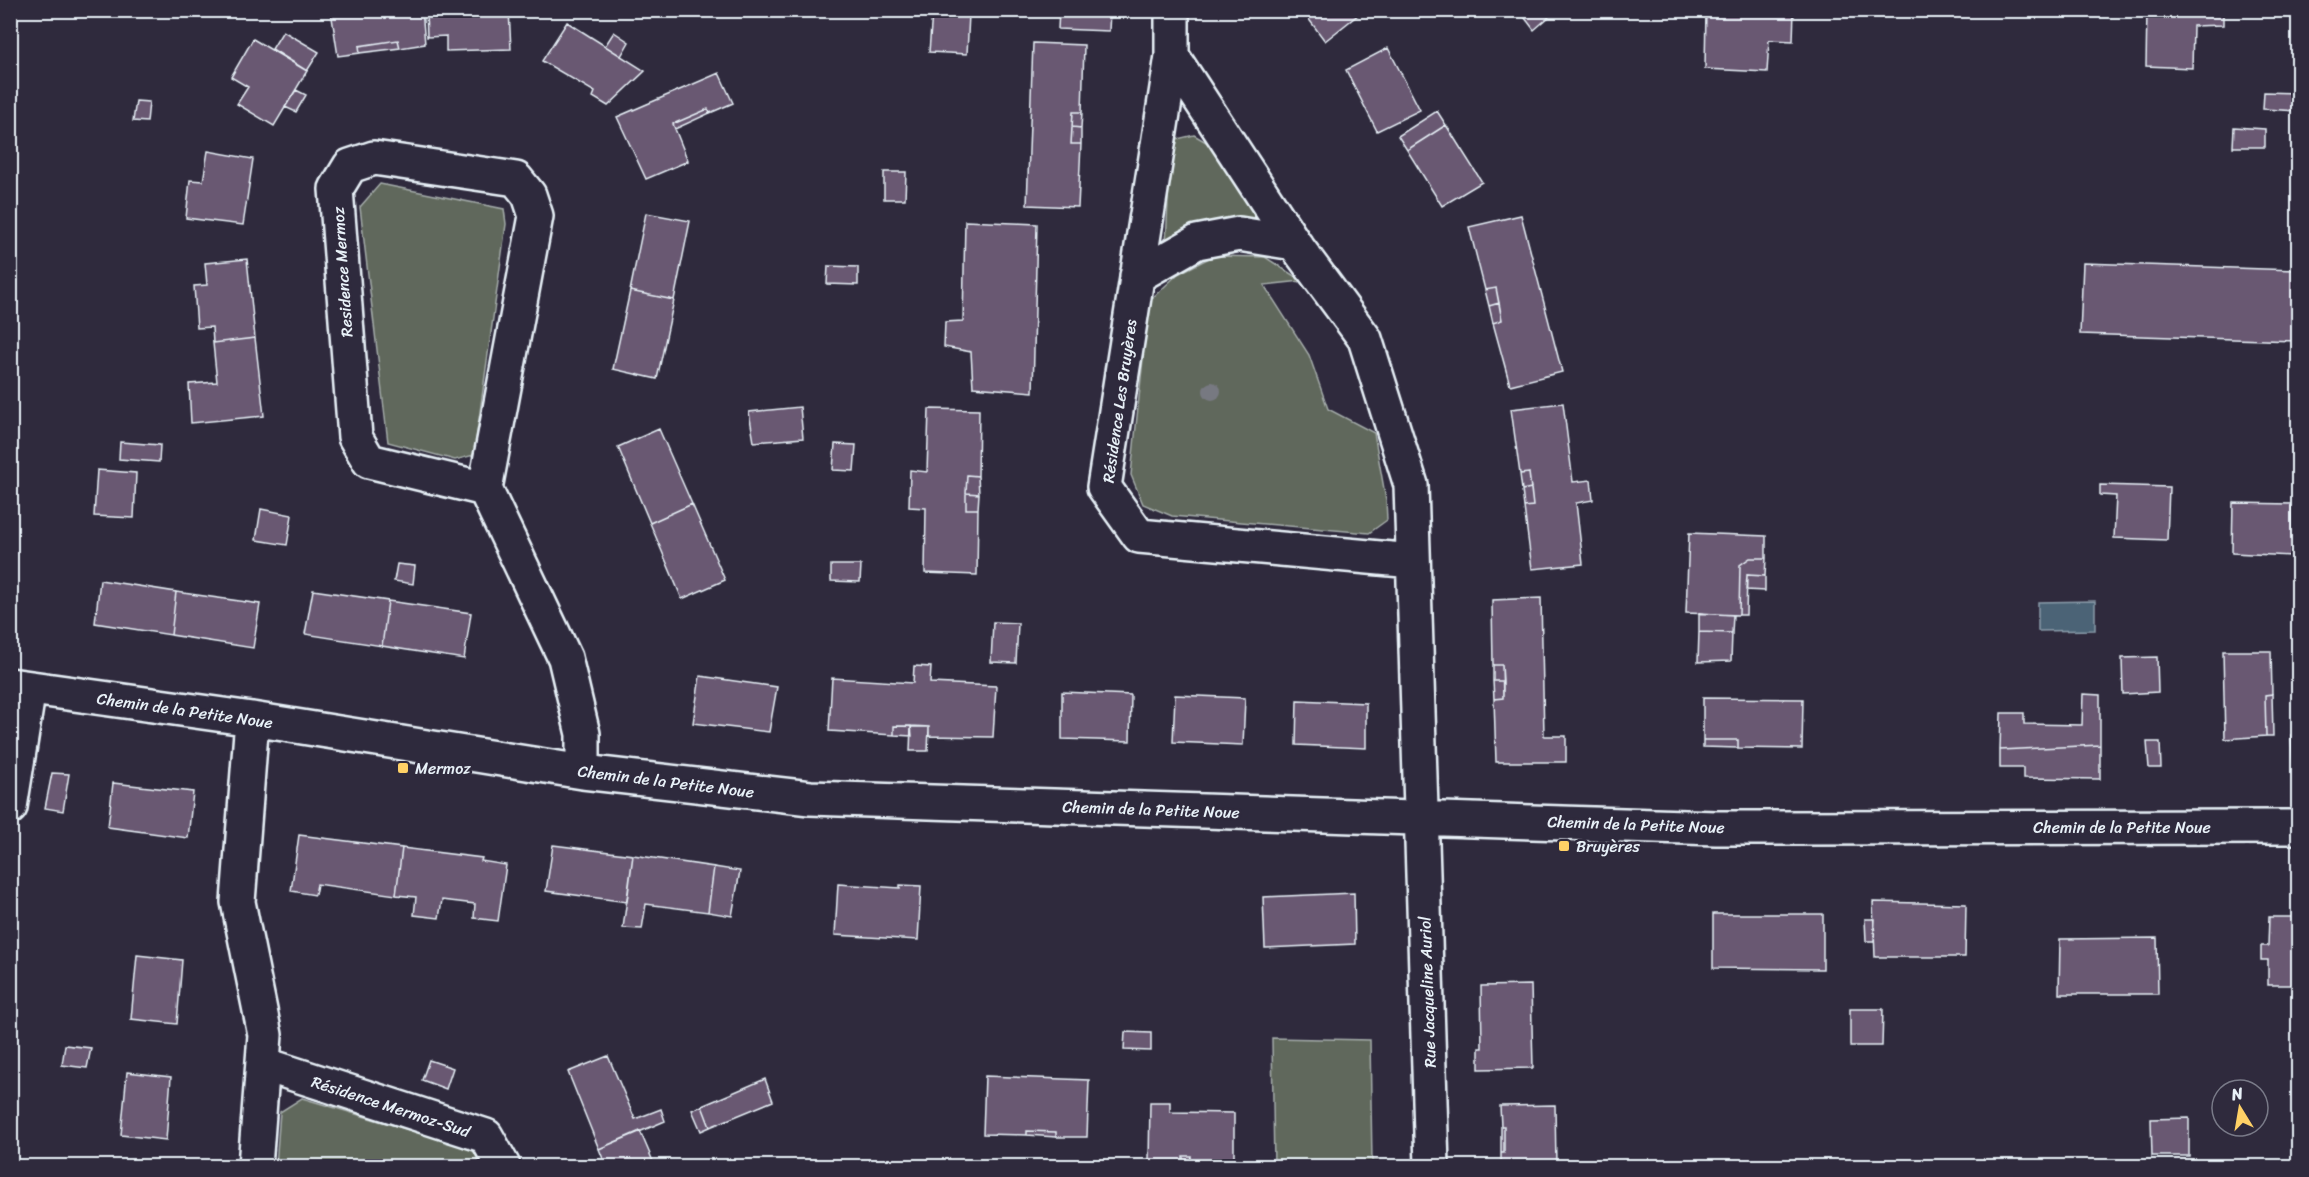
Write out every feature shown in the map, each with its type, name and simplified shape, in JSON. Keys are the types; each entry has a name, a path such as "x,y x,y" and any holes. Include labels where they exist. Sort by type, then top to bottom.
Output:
{"street":[{"name":"Résidence Les Bruyères","path":"1172,10 1172,56 1104,487 1139,536 1413,561"},
{"path":"1172,56 1294,243 1365,339 1411,485 1421,818"},
{"name":"Residence Mermoz","path":"374,158 516,178 529,195 536,216 485,489 369,461 355,437 336,189 350,166 374,158"},
{"path":"1137,276 1197,242 1239,234 1294,243"},
{"path":"485,489 565,658 583,734 583,772"},
{"path":"10,807 20,687"},
{"name":"Chemin de la Petite Noue","path":"20,687 252,719 583,772 810,798 1716,828 2298,827"},
{"path":"252,719 238,902 265,1035 255,1167"},
{"name":"Rue Jacqueline Auriol","path":"1421,818 1432,1167"},
{"name":"Résidence Mermoz-Sud","path":"263,1064 486,1136 503,1167"}],"green space":[{"path":"1194,135 1213,146 1260,221 1166,244 1173,140"},
{"path":"380,184 504,209 506,224 474,455 455,460 388,442 360,207"},
{"path":"1213,256 1265,257 1302,281 1264,285 1309,355 1328,409 1374,433 1386,500 1387,520 1369,533 1172,516 1143,504 1131,475 1149,301 1178,274"},
{"path":"1272,1038 1370,1040 1372,1161 1410,1161 1407,1166 1274,1166"},
{"path":"302,1098 473,1149 480,1166 276,1166 280,1112"}],"water":[{"path":"2095,601 2095,630 2038,631 2038,602"}],"building":[{"path":"422,10 425,44 400,48 398,40 359,46 360,53 338,56 331,11"},
{"path":"426,10 509,10 511,49 446,51 446,36 427,37"},
{"path":"1059,10 1110,10 1109,31 1058,29"},
{"path":"1302,10 1364,10 1325,41"},
{"path":"1519,10 1544,10 1549,17 1534,30"},
{"path":"1706,10 1794,10 1793,41 1769,40 1767,72 1705,69"},
{"path":"2147,10 2223,10 2223,25 2193,26 2192,68 2146,66"},
{"path":"932,13 969,14 967,54 929,52"},
{"path":"567,22 645,71 608,106 593,97 595,92 542,61"},
{"path":"283,31 319,52 307,71 272,49"},
{"path":"614,32 629,42 621,56 605,46"},
{"path":"253,39 307,71 274,126 237,104 248,87 231,77"},
{"path":"398,40 400,48 360,53 359,46"},
{"path":"1033,43 1084,45 1082,112 1073,112 1071,144 1081,144 1078,207 1027,205"},
{"path":"1388,48 1420,110 1377,131 1346,70"},
{"path":"719,73 733,103 710,113 708,109 673,124 688,161 646,179 617,117"},
{"path":"296,90 306,95 296,112 285,107"},
{"path":"2264,92 2298,93 2298,111 2263,109"},
{"path":"136,101 149,102 147,122 133,121"},
{"path":"708,109 710,113 675,129 673,124"},
{"path":"1437,111 1446,125 1407,150 1398,136"},
{"path":"1073,112 1082,112 1081,128 1072,127"},
{"path":"1446,125 1482,182 1442,206 1407,150"},
{"path":"1072,127 1081,128 1081,144 1071,144"},
{"path":"2234,127 2265,129 2265,147 2233,147"},
{"path":"208,151 253,159 243,225 186,218 190,180 203,181"},
{"path":"884,172 906,172 905,199 884,199"},
{"path":"646,213 690,221 674,300 630,291"},
{"path":"1521,215 1562,372 1510,385 1493,323 1502,320 1496,288 1485,290 1469,227"},
{"path":"965,221 1037,224 1033,392 973,387 971,352 944,347 945,322 963,321"},
{"path":"247,259 255,338 213,343 212,327 197,328 194,286 207,285 205,263"},
{"path":"2083,263 2298,270 2298,341 2080,334"},
{"path":"828,266 858,267 858,285 827,284"},
{"path":"1496,288 1499,303 1489,306 1485,290"},
{"path":"630,291 674,300 657,379 613,369"},
{"path":"1499,303 1502,320 1493,323 1489,306"},
{"path":"255,338 264,416 191,423 189,384 217,382 213,343"},
{"path":"1563,403 1573,482 1591,480 1593,500 1576,503 1583,564 1532,569 1524,507 1533,506 1529,473 1520,474 1511,409"},
{"path":"800,407 803,438 754,442 749,412"},
{"path":"929,409 979,410 978,476 967,475 966,493 966,509 978,509 977,575 925,573 926,508 909,507 910,470 927,472"},
{"path":"659,429 692,504 650,523 618,447"},
{"path":"120,442 160,445 159,462 119,459"},
{"path":"835,444 856,445 854,471 833,470"},
{"path":"97,470 136,473 134,518 94,516"},
{"path":"1529,473 1531,488 1522,490 1520,474"},
{"path":"967,475 978,476 979,494 966,493"},
{"path":"2100,485 2169,487 2167,540 2114,538 2116,496 2100,495"},
{"path":"1531,488 1533,506 1524,507 1522,490"},
{"path":"966,493 979,494 978,509 966,509"},
{"path":"2233,503 2292,504 2292,556 2232,553"},
{"path":"692,504 725,580 682,599 650,523"},
{"path":"261,509 292,515 287,545 256,540"},
{"path":"1689,533 1766,536 1766,558 1750,558 1740,565 1739,615 1686,613"},
{"path":"1750,558 1766,558 1765,576 1747,575 1746,615 1739,615 1740,565"},
{"path":"397,564 415,566 413,584 394,581"},
{"path":"831,565 861,565 860,582 831,581"},
{"path":"1747,575 1765,576 1765,591 1746,590"},
{"path":"100,580 176,592 171,635 95,623"},
{"path":"313,590 388,601 382,646 305,634"},
{"path":"176,592 260,604 253,648 171,635"},
{"path":"1541,598 1544,736 1566,736 1566,762 1496,762 1494,699 1503,698 1502,665 1493,665 1492,600"},
{"path":"388,601 471,613 464,659 382,646"},
{"path":"1699,613 1733,615 1732,633 1699,632"},
{"path":"993,622 1018,623 1016,663 991,662"},
{"path":"1699,632 1732,633 1731,661 1698,662"},
{"path":"2223,651 2271,651 2272,694 2265,695 2266,736 2225,739"},
{"path":"2157,657 2158,692 2123,694 2122,658"},
{"path":"1493,665 1502,665 1503,681 1493,681"},
{"path":"914,666 931,667 930,683 996,686 993,737 929,736 929,727 894,726 894,735 829,731 832,678 913,683"},
{"path":"700,676 777,687 769,732 693,723"},
{"path":"1493,681 1503,681 1503,698 1494,699"},
{"path":"1062,692 1131,695 1130,741 1062,739"},
{"path":"2083,694 2100,695 2100,745 2000,750 2001,713 2024,713 2024,724 2082,725"},
{"path":"2272,694 2273,736 2266,736 2265,695"},
{"path":"1175,695 1245,698 1243,745 1173,742"},
{"path":"1703,698 1803,699 1802,749 1738,748 1738,740 1703,740"},
{"path":"1297,700 1366,703 1366,748 1296,745"},
{"path":"2295,715 2298,715 2298,735 2295,735"},
{"path":"894,726 911,726 912,736 894,735"},
{"path":"911,726 929,727 928,751 910,751"},
{"path":"2291,735 2298,735 2298,801 2295,801"},
{"path":"1703,740 1738,740 1738,748 1703,747"},
{"path":"2147,742 2160,742 2161,768 2149,768"},
{"path":"2100,745 2100,779 2023,778 2023,768 2000,768 2000,750"},
{"path":"52,773 69,774 63,811 45,808"},
{"path":"113,783 193,792 188,838 108,827"},
{"path":"299,835 402,848 396,895 317,884 315,895 291,891"},
{"path":"553,845 633,855 627,902 546,891"},
{"path":"402,848 482,858 481,861 506,865 498,921 474,918 475,904 442,900 439,918 414,915 416,897 396,895"},
{"path":"633,855 714,867 708,912 646,904 642,929 623,928"},
{"path":"714,867 740,871 732,916 708,912"},
{"path":"838,884 900,888 900,885 921,886 918,940 835,935"},
{"path":"1354,893 1355,944 1265,948 1263,897"},
{"path":"1873,902 1966,904 1965,957 1875,957"},
{"path":"1713,914 1823,914 1823,969 1713,968"},
{"path":"2269,917 2298,917 2298,985 2268,985 2268,960 2261,960 2261,946 2268,946"},
{"path":"1865,919 1875,919 1874,941 1866,941"},
{"path":"2157,938 2158,994 2059,994 2060,939"},
{"path":"137,955 182,960 177,1024 131,1019"},
{"path":"1531,985 1533,1068 1479,1069 1479,1048 1482,1048 1481,986"},
{"path":"1850,1009 1883,1009 1882,1046 1850,1046"},
{"path":"1125,1032 1151,1033 1151,1051 1124,1050"},
{"path":"65,1045 91,1048 87,1068 62,1065"},
{"path":"608,1056 635,1119 661,1109 665,1121 599,1149 568,1072"},
{"path":"429,1060 453,1068 446,1089 422,1080"},
{"path":"127,1072 171,1077 166,1140 121,1135"},
{"path":"985,1076 1089,1080 1087,1137 1056,1137 1056,1132 1027,1131 1027,1135 983,1134"},
{"path":"765,1079 773,1101 710,1127 702,1106"},
{"path":"1150,1102 1170,1102 1170,1112 1234,1113 1234,1163 1191,1166 1191,1156 1183,1156 1183,1163 1149,1162"},
{"path":"1555,1105 1556,1166 1501,1166 1501,1153 1504,1153 1504,1126 1501,1126 1500,1106"},
{"path":"702,1106 710,1127 701,1131 692,1110"},
{"path":"2189,1118 2189,1156 2152,1156 2151,1119"},
{"path":"1501,1126 1504,1126 1504,1153 1501,1153"},
{"path":"640,1131 655,1166 606,1166 599,1149"},
{"path":"1027,1131 1056,1132 1056,1137 1027,1135"},
{"path":"1183,1156 1191,1156 1190,1162 1183,1163"}],"place":[{"name":"Mermoz","path":"403,768"},
{"name":"Bruyères","path":"1564,846"}]}
